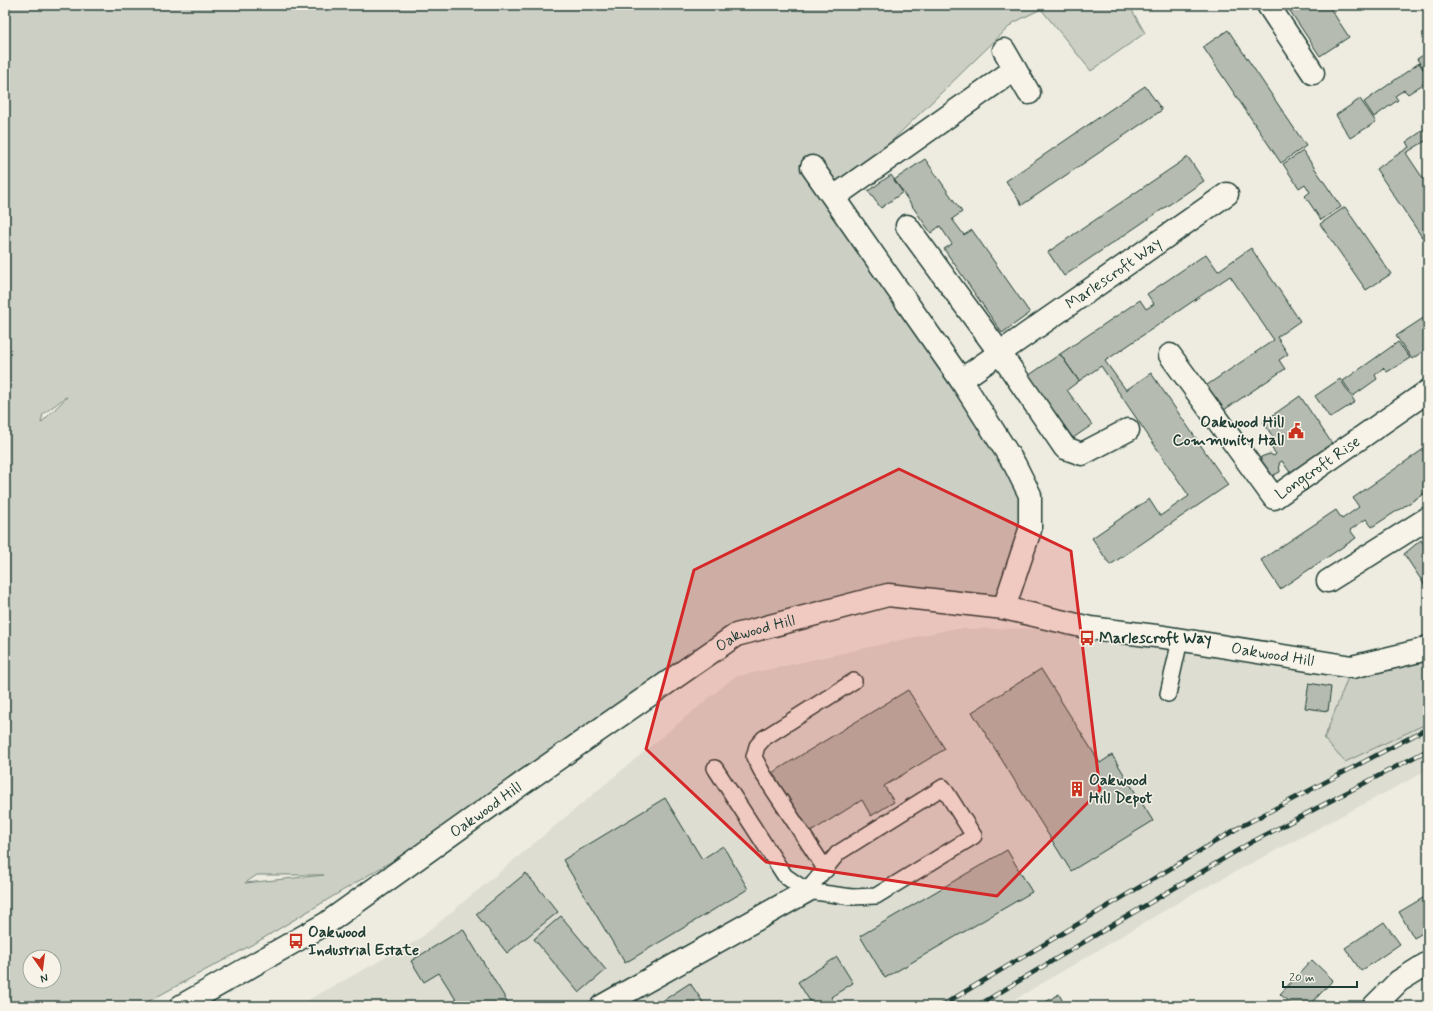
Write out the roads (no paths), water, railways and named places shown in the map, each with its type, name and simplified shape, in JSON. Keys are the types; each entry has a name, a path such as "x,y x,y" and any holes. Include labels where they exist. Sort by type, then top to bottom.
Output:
{"street":[{"path":"1268,5 1313,73"},
{"path":"1004,50 1029,93"},
{"path":"834,197 1015,69"},
{"path":"812,168 834,197 961,380 1015,465 1030,495 1030,530 1004,608"},
{"name":"Marlescroft Way","path":"961,380 1227,194"},
{"path":"908,226 1000,353 1065,448 1082,454 1128,430"},
{"name":"Longcroft Rise","path":"1170,355 1274,498 1428,392"},
{"path":"1328,582 1425,526"},
{"name":"Oakwood Hill","path":"181,1006 327,923 527,780 736,635 888,595 1004,608 1090,628 1180,640 1352,667 1419,651 1428,647"},
{"path":"602,1006 807,891"},
{"path":"1374,1006 1399,981 1428,964"}],"lane":[{"path":"1168,694 1180,640"},
{"path":"826,870 763,774 754,757 757,746 764,738 854,681"},
{"path":"715,768 785,876 807,891 852,897 876,896 974,836 943,787 838,853 826,870 807,891"}],"railway":[{"path":"941,1006 1238,828 1428,728"},
{"path":"977,1006 1250,843 1428,750"}],"place":[{"name":"Oakwood Hill Community Hall","path":"1296,431"},
{"name":"Marlescroft Way","path":"1087,638"},
{"name":"Oakwood Hill Depot","path":"1077,789"},
{"name":"Oakwood Industrial Estate","path":"296,941"}]}
